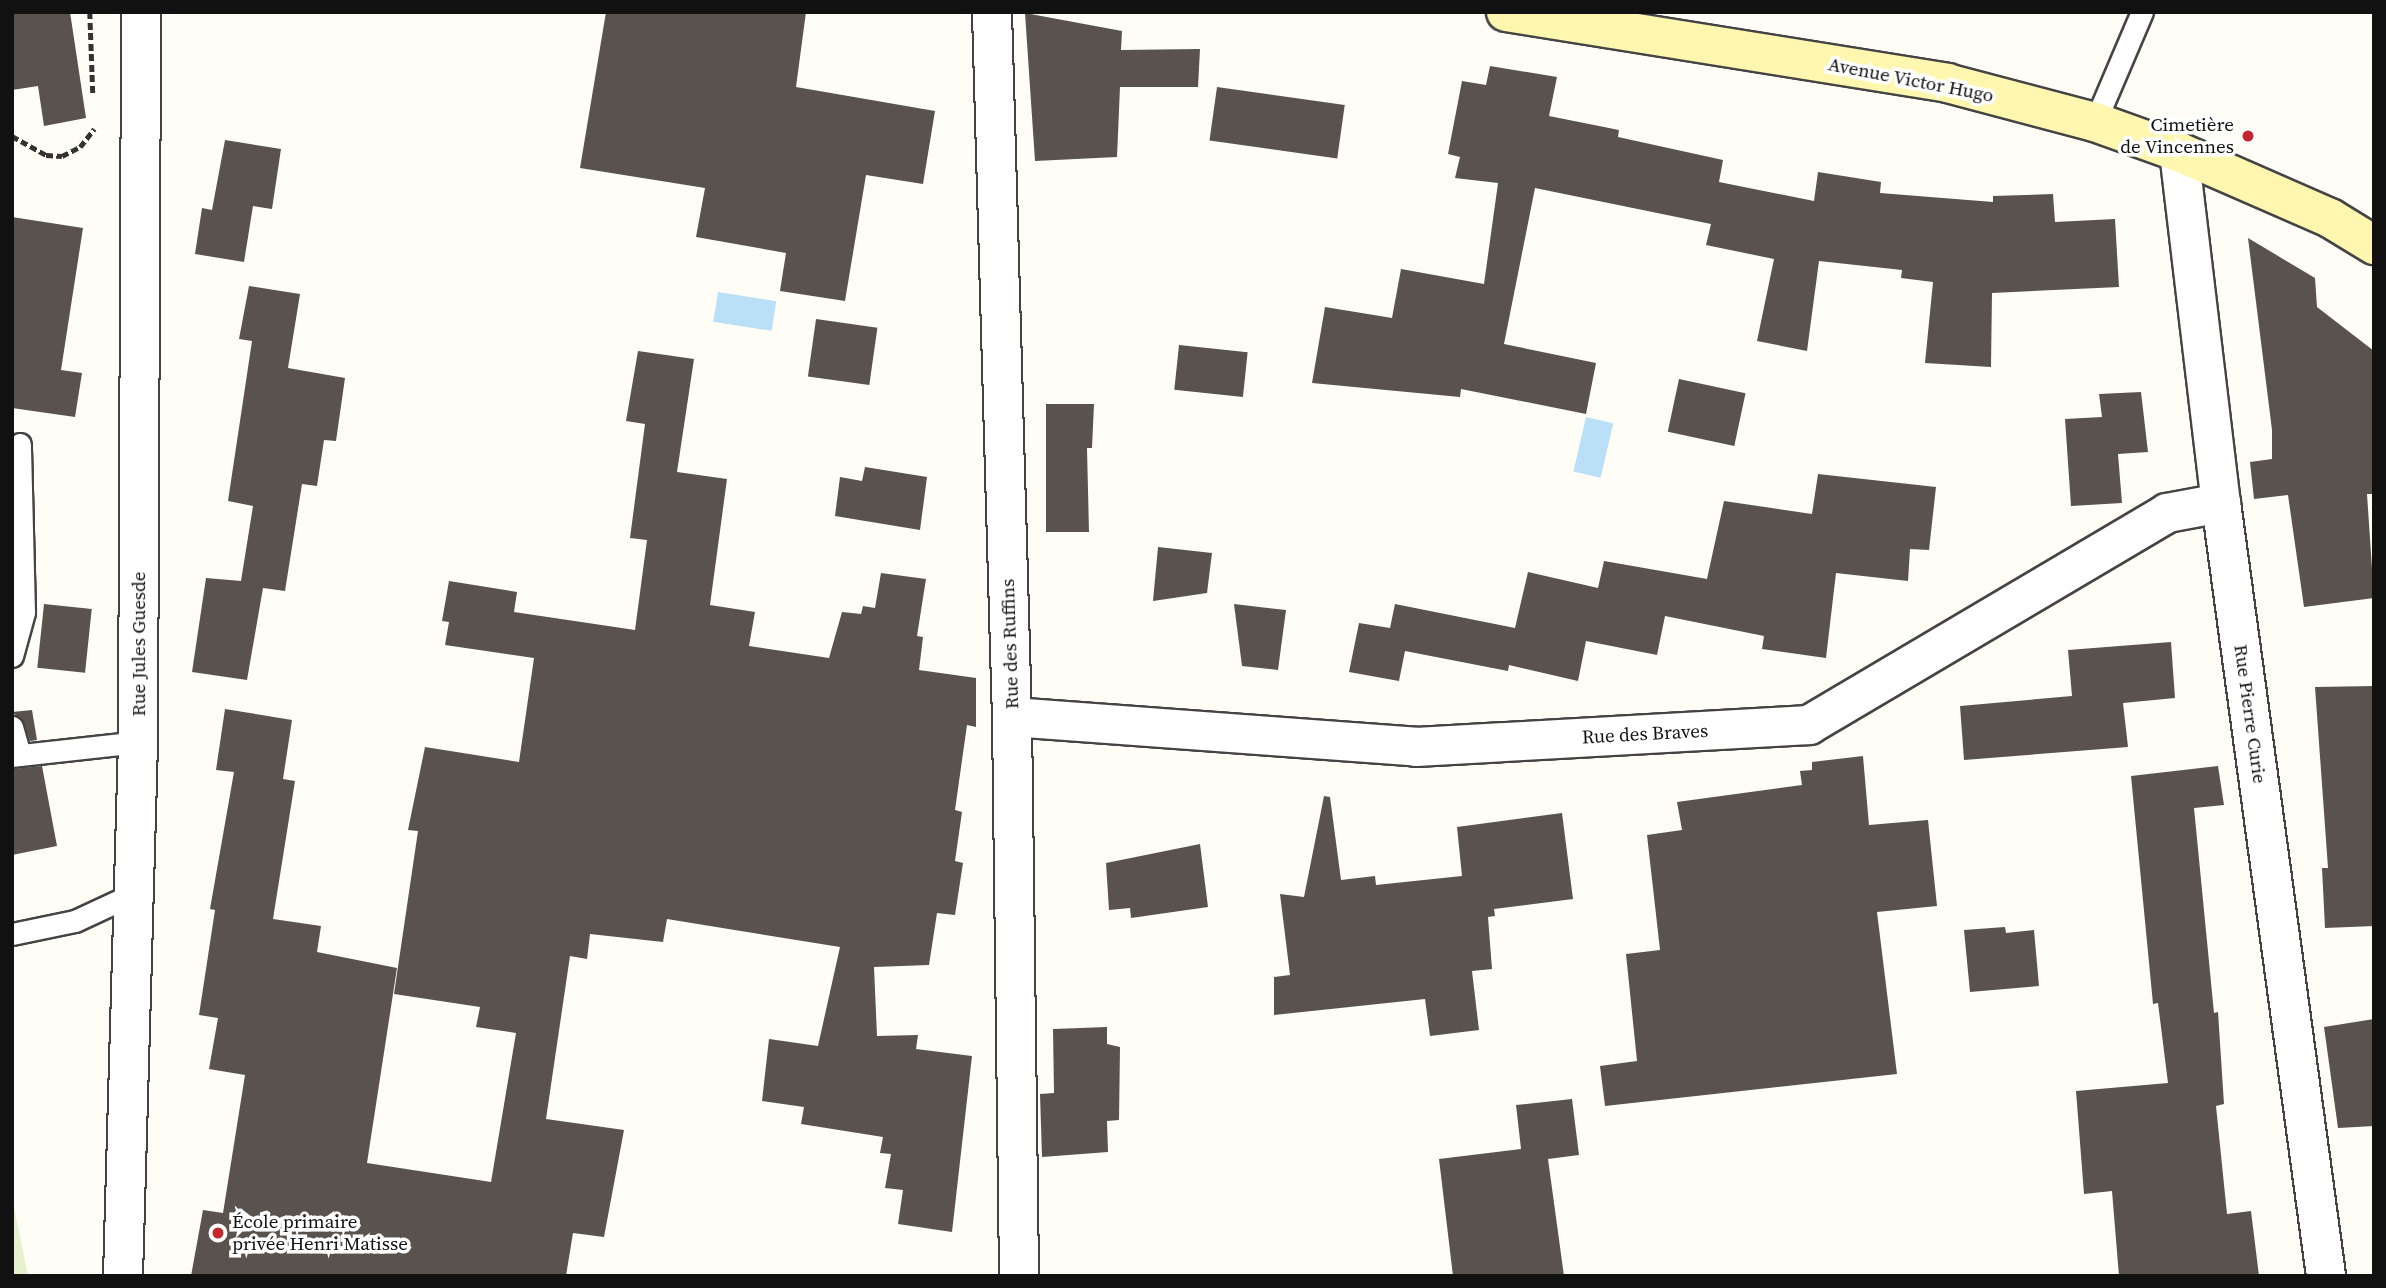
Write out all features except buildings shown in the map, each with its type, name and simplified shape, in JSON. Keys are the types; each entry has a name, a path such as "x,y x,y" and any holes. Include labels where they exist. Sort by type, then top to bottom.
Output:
{"street":[{"name":"Rue Jules Guesde","path":"122,1276 138,742 141,12"},
{"name":"Rue des Ruffins","path":"992,12 1012,717 1019,1276"},
{"name":"Avenue Victor Hugo","path":"1506,12 1947,83 2095,122 2179,152 2330,218 2374,245"},
{"name":"Rue Pierre Curie","path":"2179,152 2221,503 2326,1276"},
{"name":"Rue des Braves","path":"1012,717 1416,747 1809,725 2167,513 2221,503"}],"lane":[{"path":"2095,122 2142,12"},
{"path":"12,656 24,612 20,444"},
{"path":"12,727 16,756 138,742"},
{"path":"12,934 75,922 133,894"}],"path":[{"path":"90,12 93,103"},
{"path":"12,136 46,155 62,156 80,147 94,129 94,116"}],"green space":[{"path":"12,1197 28,1276 12,1276"}],"water":[{"path":"718,292 776,301 772,331 713,322"},
{"path":"1586,417 1613,423 1601,478 1573,472"}],"place":[{"name":"Cimetière de Vincennes","path":"2248,136"},
{"name":"École primaire privée Henri Matisse","path":"218,1233"}]}
